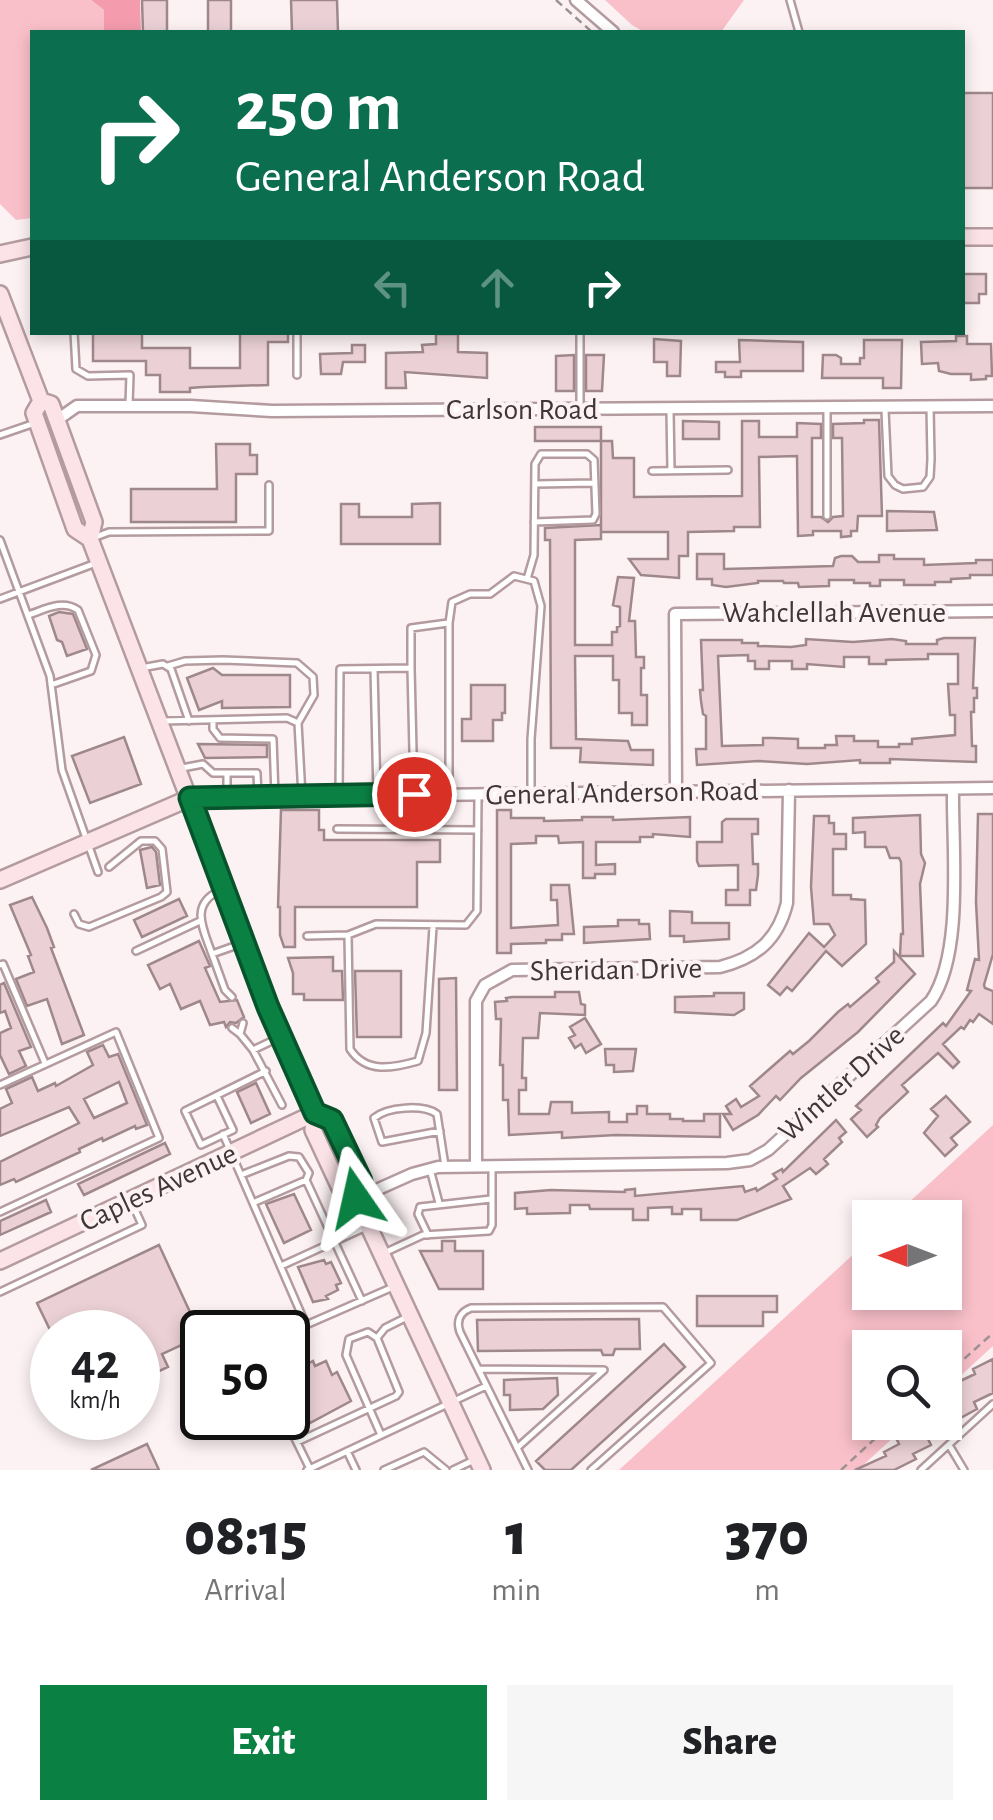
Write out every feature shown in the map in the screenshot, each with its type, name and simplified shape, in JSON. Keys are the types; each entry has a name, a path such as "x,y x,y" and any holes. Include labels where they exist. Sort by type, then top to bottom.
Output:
{"main road":[{"path":"965,237 993,237"},
{"path":"0,254 30,247"},
{"path":"0,294 41,401"},
{"path":"41,401 51,404 94,522 90,539 98,562 281,1037 315,1113 313,1130 341,1190 356,1198 480,1464"},
{"path":"41,401 34,413 37,422 75,529 90,539"},
{"path":"0,880 190,798"},
{"name":"Caples Avenue","path":"0,1261 315,1113"}],"street":[{"path":"576,0 611,30"},
{"name":"Carlson Road","path":"56,420 77,406 272,411 993,406"},
{"name":"Wahclellah Avenue","path":"676,791 675,614 993,611"},
{"name":"General Anderson Road","path":"190,798 993,788"},
{"name":"Wintler Drive","path":"356,1198 446,1166 727,1163 750,1160 768,1150 931,1001 941,986 951,943 953,789"},
{"name":"Sheridan Drive","path":"476,1165 476,1001 485,985 512,970 720,967 743,961 776,934 788,903 790,790"}],"lane":[{"path":"790,0 799,30"},
{"path":"74,335 76,369 83,375 130,375 129,406"},
{"path":"296,335 297,374"},
{"path":"580,335 580,408"},
{"path":"885,407 888,476 894,485 910,489 923,487 930,477 930,406"},
{"path":"827,407 827,516"},
{"path":"670,408 671,470"},
{"path":"0,435 37,422"},
{"path":"527,579 534,555 534,522 535,464 541,454 588,454 594,460 593,520 534,522"},
{"path":"652,471 728,470"},
{"path":"535,484 595,483"},
{"path":"90,539 110,532 269,531 269,485"},
{"path":"0,540 51,685 62,770 98,872"},
{"path":"0,599 98,562"},
{"path":"449,794 452,602 470,594 490,594 514,576 534,581 541,606 531,793"},
{"path":"28,615 54,606 72,606 78,610 96,656 91,670 51,685"},
{"path":"414,794 412,628 449,623"},
{"path":"139,668 170,668 185,662 297,663 313,677 314,695 298,723 302,796"},
{"path":"170,668 189,721"},
{"path":"339,795 340,670 411,668"},
{"path":"374,669 377,795"},
{"path":"160,722 287,718 298,723"},
{"path":"213,720 220,738 273,738 275,796"},
{"path":"178,768 204,764 213,773 274,773"},
{"path":"227,773 227,797"},
{"path":"257,774 258,796"},
{"path":"307,936 348,935 376,924 466,925 477,911 478,794"},
{"path":"337,829 478,830"},
{"path":"74,914 82,926 92,926 167,892 162,849 155,842 142,841 109,868"},
{"path":"224,889 204,901 200,921 225,990 232,997"},
{"path":"136,951 200,921"},
{"path":"348,935 350,1049 356,1059 374,1068 400,1066 418,1061 426,1033 432,926"},
{"path":"212,954 244,943"},
{"path":"1,962 46,1063"},
{"path":"222,1002 225,990"},
{"path":"240,1034 243,1023"},
{"path":"232,1028 253,1050 282,1105"},
{"path":"0,1085 116,1032 159,1138 0,1212"},
{"path":"253,1050 281,1037"},
{"path":"218,1096 232,1130 201,1146 185,1111 266,1072"},
{"path":"440,1131 382,1142 374,1118 382,1112 429,1108 437,1114 440,1131 446,1166"},
{"path":"223,1134 306,1325 396,1286"},
{"path":"241,1176 289,1156 299,1157 309,1173 306,1180 253,1203"},
{"path":"382,1254 428,1235 488,1231 492,1164"},
{"path":"430,1169 439,1203"},
{"path":"306,1180 362,1301"},
{"path":"428,1235 419,1208 492,1199"},
{"path":"0,1292 142,1225 130,1200"},
{"path":"281,1266 368,1226"},
{"path":"528,1470 458,1327 459,1317 470,1308 663,1308 711,1363 591,1470"},
{"path":"377,1338 385,1328 410,1316"},
{"path":"381,1435 370,1408 346,1356 350,1339 368,1332 377,1338 398,1392 396,1396 370,1408 297,1442 309,1469 486,1386"},
{"path":"478,1369 604,1370 517,1448"},
{"path":"921,1470 993,1404"},
{"path":"949,1444 964,1470"},
{"path":"347,1451 356,1470"},
{"path":"384,1470 424,1452 449,1470 480,1464"}],"path":[{"path":"556,0 590,30"},
{"path":"962,1361 993,1333"},
{"path":"842,1470 874,1440"}],"shaded area":[{"path":"0,0 91,0 104,10 104,30 30,30 30,218 16,220 0,204"},
{"path":"91,0 140,0 141,30 104,30 104,10"},
{"path":"605,0 744,0 722,30 641,30"},
{"path":"993,1125 993,1346 962,1374 962,1330 852,1330 852,1440 891,1440 858,1470 619,1470 852,1256 852,1310 962,1310 962,1200 911,1200"}],"building":[{"path":"142,0 167,0 167,30 143,30"},
{"path":"208,0 231,0 231,30 208,30"},
{"path":"291,0 337,0 338,30 292,30"},
{"path":"965,93 993,93 993,188 965,188"},
{"path":"965,274 986,274 986,294 979,294 979,303 965,303"},
{"path":"93,335 142,335 142,348 190,348 190,368 240,368 240,335 288,335 288,342 268,342 268,385 160,392 160,375 146,375 146,361 93,361"},
{"path":"436,335 458,335 458,352 487,353 487,378 405,372 406,388 386,388 386,353 423,352 422,345 436,344"},
{"path":"956,336 967,336 967,344 991,344 992,376 971,380 971,374 939,371 938,363 922,364 921,342 956,341"},
{"path":"654,339 681,341 680,376 667,376 667,362 654,362"},
{"path":"739,340 803,342 803,371 741,371 741,377 725,377 725,372 716,372 716,362 740,362"},
{"path":"864,340 902,340 901,388 883,388 883,378 822,378 823,355 836,355 841,364 860,364"},
{"path":"352,345 365,345 365,362 343,362 341,374 321,374 320,354 352,353"},
{"path":"574,355 574,391 556,391 556,356"},
{"path":"586,355 604,355 602,391 586,391"},
{"path":"879,420 882,516 858,516 857,531 851,531 851,536 841,537 841,531 813,531 813,535 798,536 797,456 759,457 760,527 688,532 688,556 679,556 679,578 641,575 629,559 668,559 668,532 601,532 601,441 612,441 613,458 634,458 634,497 742,496 742,421 759,421 759,437 797,437 797,423 821,424 821,438 812,438 812,517 828,522 843,516 842,438 833,438 833,424"},
{"path":"683,421 719,422 719,439 683,439"},
{"path":"535,427 601,427 601,441 535,441"},
{"path":"216,444 250,444 250,455 257,455 257,474 236,474 236,522 131,522 131,489 217,489"},
{"path":"440,503 440,544 341,544 341,504 359,504 359,517 412,517 412,504"},
{"path":"887,511 934,512 937,530 887,531"},
{"path":"601,525 601,539 575,540 575,645 612,645 612,632 620,626 620,607 613,605 618,577 634,578 629,621 635,621 636,657 644,657 641,695 647,695 647,725 632,725 632,713 619,713 619,680 613,680 613,656 575,656 576,739 628,741 631,750 653,750 653,765 580,762 581,748 551,748 550,540 545,540 545,528"},
{"path":"697,554 724,554 724,569 833,566 835,558 841,556 852,556 858,562 879,562 879,555 894,555 894,559 924,559 924,565 993,560 993,575 970,575 935,585 880,580 880,586 870,586 854,580 829,580 829,586 799,587 798,583 758,581 726,587 712,585 712,579 697,579"},
{"path":"59,612 73,614 87,649 67,656 49,616"},
{"path":"975,638 973,688 977,688 977,698 971,712 976,762 890,759 890,763 758,761 697,765 696,749 706,749 706,716 700,690 701,640 742,640 758,646 791,647 806,645 806,639 892,639 906,644 937,644 937,640","holes":["928,654 958,654 958,684 948,684 955,735 912,739 912,744 899,747 878,747 878,741 854,741 854,736 836,736 837,745 825,748 798,748 798,739 772,738 763,738 763,745 722,746 718,656 748,655 748,661 755,661 755,669 769,669 769,661 792,661 792,669 807,669 807,664 844,667 844,657 869,657 869,664 886,664 886,660 928,659"]},
{"path":"213,668 222,675 290,675 290,707 222,708 222,701 199,710 187,678"},
{"path":"471,685 505,685 505,713 502,720 493,720 493,741 462,741 462,719 471,719"},
{"path":"124,737 141,784 90,803 72,756"},
{"path":"198,744 267,745 267,757 205,758"},
{"path":"281,810 319,810 319,830 324,830 324,840 440,840 440,862 417,862 417,907 295,907 295,947 284,947 278,907"},
{"path":"497,810 511,810 511,818 544,821 690,817 690,837 653,834 640,837 640,842 596,842 596,865 615,864 615,874 595,874 595,878 583,878 583,842 559,843 558,836 536,836 536,843 511,844 511,928 558,925 557,900 551,900 551,885 569,885 574,934 562,934 562,940 546,943 511,944 511,953 497,953"},
{"path":"978,814 993,814 993,954 984,985 993,991 993,1024 979,1014 964,1029 961,1027 943,1044 959,1062 953,1068 938,1053 902,1085 908,1092 880,1118 878,1127 867,1137 851,1119 861,1110 856,1106 943,1023 946,1026 971,991 967,990 975,959 979,960"},
{"path":"920,815 921,854 925,863 920,884 923,956 900,956 901,862 899,858 890,858 886,847 865,847 865,832 853,833 853,818"},
{"path":"814,816 829,816 834,834 846,834 846,849 833,849 833,895 865,900 866,944 842,966 826,951 792,991 787,987 780,995 768,985 809,933 824,947 835,935 829,924 814,924"},
{"path":"758,819 758,834 752,834 753,864 758,864 758,875 756,890 750,890 750,905 726,905 726,890 738,890 738,865 699,866 697,861 697,842 722,842 722,822"},
{"path":"152,847 160,885 147,888 140,850"},
{"path":"32,897 47,928 84,1035 62,1044 47,999 27,1006 16,979 34,972 10,905"},
{"path":"179,899 187,916 142,937 134,920"},
{"path":"670,911 692,912 692,923 729,923 729,939 684,942 684,936 670,936"},
{"path":"618,920 649,924 650,939 584,943 584,927 618,926"},
{"path":"199,941 210,966 205,968 220,1002 237,1000 244,1017 226,1027 224,1022 210,1025 200,1001 181,1009 170,984 160,989 148,965"},
{"path":"894,951 915,974 858,1032 780,1100 776,1096 758,1115 733,1130 723,1114 731,1114 726,1106 736,1099 741,1107 759,1096 750,1086 879,982 876,978 894,962"},
{"path":"333,957 333,971 342,971 343,1000 304,1000 304,994 293,994 288,958"},
{"path":"355,971 401,971 401,1037 357,1037"},
{"path":"456,978 457,1090 439,1090 439,979"},
{"path":"4,983 31,1047 19,1051 26,1066 9,1074 0,1055 0,1033 11,1028 5,1011 0,1013 0,985"},
{"path":"555,992 579,992 585,1015 540,1013 538,1038 523,1038 522,1078 526,1078 526,1090 519,1090 519,1114 549,1114 551,1102 572,1102 572,1113 609,1112 609,1122 627,1122 627,1114 637,1114 637,1106 647,1106 647,1114 670,1114 670,1119 683,1121 704,1121 704,1114 720,1114 720,1137 562,1138 562,1132 509,1135 508,1100 503,1100 500,1065 501,1019 496,1019 495,1002 512,997 555,997"},
{"path":"744,993 744,1009 734,1015 675,1012 675,997"},
{"path":"585,1018 601,1044 586,1053 581,1044 575,1048 569,1038 575,1035 570,1027"},
{"path":"103,1045 109,1057 118,1054 147,1125 136,1129 135,1126 103,1141 102,1138 16,1182 14,1179 0,1185 0,1162 79,1123 69,1107 0,1136 0,1109 12,1103 6,1089 32,1077 38,1091 55,1083 56,1086 93,1065 87,1052","holes":["119,1082 127,1103 94,1118 84,1099"]},
{"path":"605,1049 636,1049 633,1071 614,1072 614,1065 606,1065"},
{"path":"256,1083 270,1114 251,1123 237,1092"},
{"path":"946,1096 970,1122 951,1138 957,1145 945,1156 924,1133 938,1116 931,1109"},
{"path":"836,1120 846,1132 839,1138 842,1142 824,1159 828,1164 816,1174 810,1168 783,1186 791,1199 737,1220 701,1220 701,1209 682,1209 682,1214 672,1214 672,1207 648,1208 648,1220 633,1220 633,1209 590,1209 589,1205 570,1205 570,1213 527,1214 527,1208 515,1209 515,1193 551,1190 635,1189 635,1196 743,1186 745,1192 756,1188 757,1191 777,1179 773,1174 782,1169 783,1172"},
{"path":"165,1143 170,1154 84,1195 78,1184"},
{"path":"294,1194 311,1230 284,1243 266,1204"},
{"path":"46,1200 51,1212 0,1235 0,1221"},
{"path":"442,1241 455,1241 455,1251 483,1251 483,1289 439,1289 420,1251 442,1251"},
{"path":"159,1245 189,1310 180,1310 180,1346 162,1354 168,1367 160,1371 160,1310 40,1310 37,1303"},
{"path":"324,1260 326,1264 331,1262 341,1283 336,1285 338,1290 326,1296 328,1299 313,1302 298,1267"},
{"path":"697,1296 777,1296 777,1312 763,1312 763,1326 697,1326"},
{"path":"639,1319 640,1349 615,1349 613,1355 603,1355 601,1350 478,1351 477,1320"},
{"path":"664,1344 685,1367 571,1470 545,1470 536,1461"},
{"path":"993,1359 993,1393 974,1402 977,1409 962,1417 962,1380 975,1374 973,1369"},
{"path":"326,1361 332,1375 337,1372 351,1401 310,1423 310,1362 315,1366"},
{"path":"557,1378 558,1395 543,1409 510,1410 504,1380"},
{"path":"897,1440 928,1440 931,1445 913,1454 916,1459 894,1470 855,1470 886,1456 884,1452 899,1444"},
{"path":"147,1444 159,1470 91,1470"}],"route":[{"path":"356,1198 361,1181 332,1120 315,1113 281,1037 190,798 414,794"}]}
